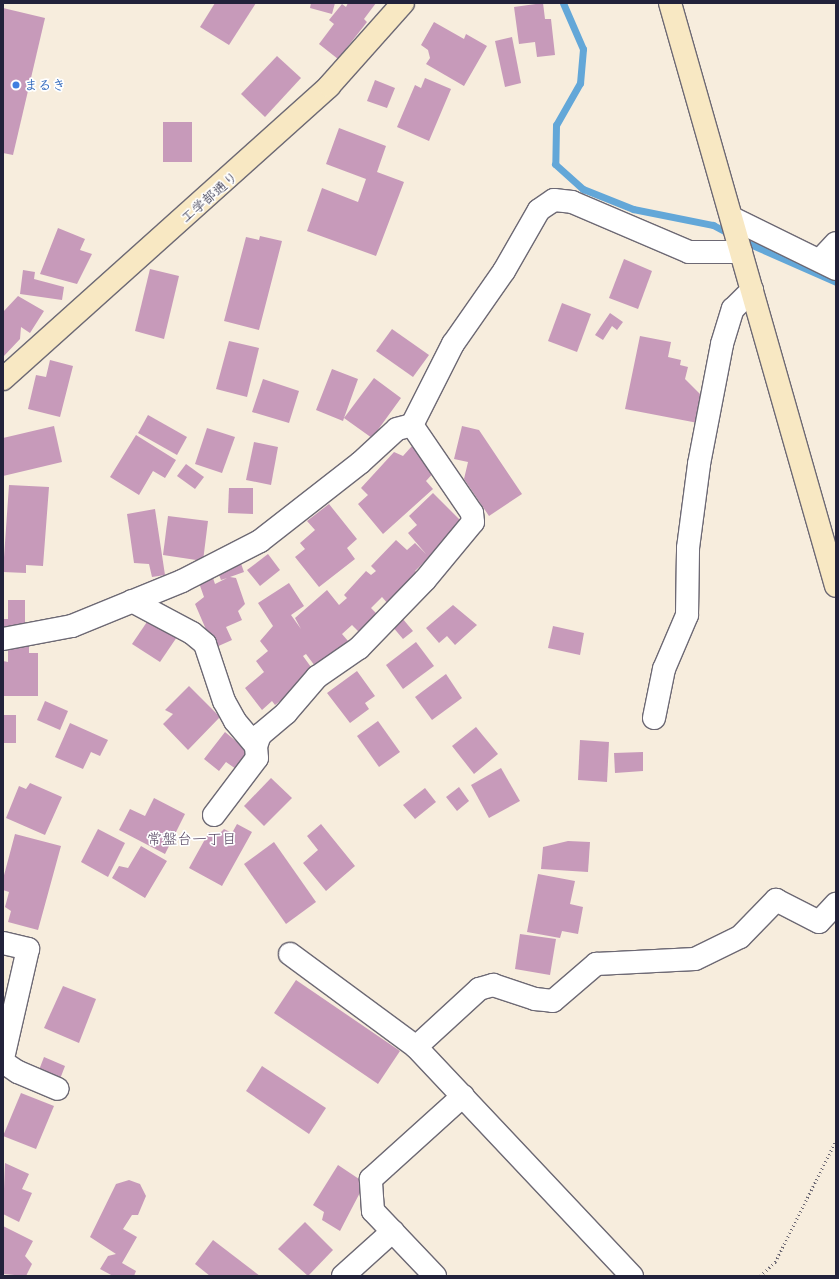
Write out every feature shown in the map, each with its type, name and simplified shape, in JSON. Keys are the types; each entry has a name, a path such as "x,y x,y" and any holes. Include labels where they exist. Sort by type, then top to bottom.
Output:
{"street":[{"name":"工学部通り","path":"3,379 330,86 403,3"},
{"path":"670,3 836,586"},
{"path":"412,425 453,344 504,271 539,210 554,200 572,202 689,252 741,252"},
{"path":"732,218 828,264 836,243"},
{"path":"654,718 664,669 688,615 688,548 699,464 722,344 733,309 752,290"},
{"path":"3,639 72,626 182,581 260,541 360,463 397,428 412,425"},
{"path":"214,815 257,758 256,746 260,735 286,713 317,677 365,642 425,580 473,522 472,513 412,425"},
{"path":"132,602 192,633 205,644 224,701 235,721 256,746"},
{"path":"416,1047 479,989 493,985 535,999 553,1001 596,964 695,959 740,937 776,900 820,922 836,904"},
{"path":"3,943 28,949 3,1058"},
{"path":"290,954 416,1047 632,1276"},
{"path":"3,1062 18,1072 58,1089"},
{"path":"435,1276 373,1211 371,1178 463,1096"},
{"path":"343,1276 393,1231"}],"path":[{"path":"760,1276 775,1262 836,1140"}],"building":[{"path":"215,3 256,3 229,45 200,27"},
{"path":"311,3 335,3 332,14 310,8"},
{"path":"348,3 376,3 364,19 367,22 338,59 319,44 334,24 329,20 342,4 346,7"},
{"path":"543,3 545,19 551,19 555,55 537,57 535,42 519,44 514,7"},
{"name":"まるき","path":"3,8 45,18 13,155 3,153"},
{"path":"434,22 464,39 466,34 487,46 464,86 426,64 430,58 428,50 421,45"},
{"path":"512,37 521,83 505,87 495,41"},
{"path":"277,56 301,78 265,117 241,94"},
{"path":"425,78 451,89 429,141 397,127 415,85 421,88"},
{"path":"375,80 395,88 387,108 367,101"},
{"path":"163,122 192,122 192,162 163,162"},
{"path":"339,128 386,146 377,172 404,182 376,256 307,231 322,188 358,202 366,179 326,164"},
{"path":"58,228 85,239 80,250 92,254 77,284 40,274"},
{"path":"260,236 282,241 259,330 224,321 246,237 259,240"},
{"path":"624,259 652,271 638,309 609,298"},
{"path":"150,269 179,276 164,339 135,331"},
{"path":"23,270 35,272 34,279 64,287 62,300 20,294"},
{"path":"18,296 44,311 30,333 21,327 20,339 3,357 3,312"},
{"path":"562,303 591,314 577,352 548,341"},
{"path":"610,313 623,322 617,330 612,326 603,340 595,335"},
{"path":"392,329 429,355 413,377 376,351"},
{"path":"640,336 671,342 668,357 681,360 680,365 688,367 685,379 703,397 698,423 625,409"},
{"path":"229,341 259,348 247,397 216,389"},
{"path":"50,360 73,366 60,417 28,409 36,375 46,377"},
{"path":"332,369 358,379 343,421 316,410"},
{"path":"374,378 401,398 372,438 344,418"},
{"path":"263,379 299,391 289,423 252,412"},
{"path":"148,415 187,437 177,455 138,433"},
{"path":"54,426 62,462 3,476 3,438"},
{"path":"462,426 479,430 522,494 489,516 464,479 468,462 454,459"},
{"path":"207,428 235,437 222,473 195,464"},
{"path":"136,435 176,460 165,478 153,471 139,495 110,477"},
{"path":"254,442 278,447 271,485 246,480"},
{"path":"412,446 436,470 426,481 433,489 383,534 358,504 368,495 361,488 394,452 403,456"},
{"path":"186,464 204,477 195,489 177,476"},
{"path":"9,485 49,487 43,566 26,565 26,573 3,572"},
{"path":"229,488 253,488 253,514 228,513"},
{"path":"433,493 464,524 415,571 420,576 389,605 382,597 371,608 377,614 359,632 352,625 342,634 348,641 315,666 306,654 303,656 316,674 275,705 272,701 262,710 245,688 264,672 256,661 268,651 260,641 273,626 258,603 289,583 304,606 291,615 301,629 295,618 327,590 339,605 347,598 344,595 366,571 371,575 376,571 371,566 396,540 407,550 415,543 426,554 408,533 417,525 409,516"},
{"path":"329,504 357,539 347,548 355,559 319,587 295,557 305,549 300,543 315,530 307,521"},
{"path":"155,509 165,575 152,577 149,564 134,563 127,514"},
{"path":"168,516 208,521 203,561 163,555"},
{"path":"268,554 280,570 260,586 247,570"},
{"path":"238,555 244,572 230,577 236,578 245,604 238,611 242,620 226,627 232,640 214,648 195,604 204,597 199,583 213,578 215,584 227,578 221,580 215,564"},
{"path":"8,600 25,600 25,628 3,628 3,619 8,619"},
{"path":"453,605 477,625 455,645 447,636 439,643 426,628"},
{"path":"151,616 179,634 160,662 132,644"},
{"path":"402,618 413,631 403,639 392,626"},
{"path":"553,626 584,633 580,655 548,648"},
{"path":"416,642 434,666 403,689 386,665"},
{"path":"8,645 29,645 29,653 38,653 38,696 3,696 3,661 8,662"},
{"path":"357,671 375,696 365,703 369,709 350,723 327,693"},
{"path":"446,674 462,698 432,720 415,697"},
{"path":"189,686 220,717 188,750 163,724 173,714 165,710"},
{"path":"45,701 68,711 60,730 37,720"},
{"path":"3,715 16,715 16,743 3,743"},
{"path":"378,721 400,752 379,767 357,736"},
{"path":"70,723 108,740 100,756 91,752 83,769 55,757"},
{"path":"476,727 498,754 474,774 452,746"},
{"path":"225,732 249,752 236,769 226,762 219,771 204,759"},
{"path":"580,740 609,742 607,782 578,780"},
{"path":"643,752 643,771 615,773 614,753"},
{"path":"501,768 520,801 489,818 471,785"},
{"path":"271,778 292,798 264,826 244,806"},
{"path":"30,783 62,797 45,835 6,818 19,786 26,789"},
{"path":"459,787 469,801 457,811 446,797"},
{"path":"425,788 436,802 415,819 403,805"},
{"path":"154,798 185,814 165,854 119,830 130,809 145,816"},
{"path":"237,824 252,832 222,886 189,868 209,832 217,836 224,829 232,833"},
{"path":"321,824 355,866 326,891 303,863 318,850 307,836"},
{"path":"98,829 125,843 108,877 81,862"},
{"path":"15,834 61,846 38,930 8,922 11,911 5,907 9,892 3,890 3,879"},
{"path":"568,841 590,842 588,872 541,869 543,847"},
{"path":"274,842 316,902 286,924 244,864"},
{"path":"141,846 167,861 145,898 112,878 119,866 128,868"},
{"path":"538,874 575,881 570,904 583,907 578,934 562,931 560,938 527,932"},
{"path":"520,934 556,939 550,975 515,969"},
{"path":"296,980 400,1051 378,1084 274,1013"},
{"path":"63,986 96,999 79,1043 44,1028"},
{"path":"44,1057 65,1066 60,1079 39,1070"},
{"path":"262,1066 326,1108 309,1134 246,1091"},
{"path":"21,1093 54,1106 36,1149 3,1136"},
{"path":"5,1163 29,1174 22,1189 32,1193 19,1222 3,1214"},
{"path":"338,1165 365,1183 340,1231 322,1220 324,1212 313,1205"},
{"path":"129,1180 140,1184 146,1196 138,1215 132,1215 123,1229 137,1237 122,1263 136,1271 134,1276 113,1276 100,1269 108,1256 116,1254 90,1237 116,1184"},
{"path":"305,1222 333,1250 308,1276 278,1249"},
{"path":"3,1226 33,1241 25,1256 32,1264 26,1276 3,1274"},
{"path":"213,1240 260,1276 210,1276 195,1264"}],"waterway":[{"path":"563,3 583,49 580,83 556,125 555,164 583,189 633,209 713,225 730,234"},
{"path":"743,241 836,282"}],"place":[{"name":"まるき","path":"16,85"}],"district":[{"name":"常盤台一丁目","path":"192,840"}]}
